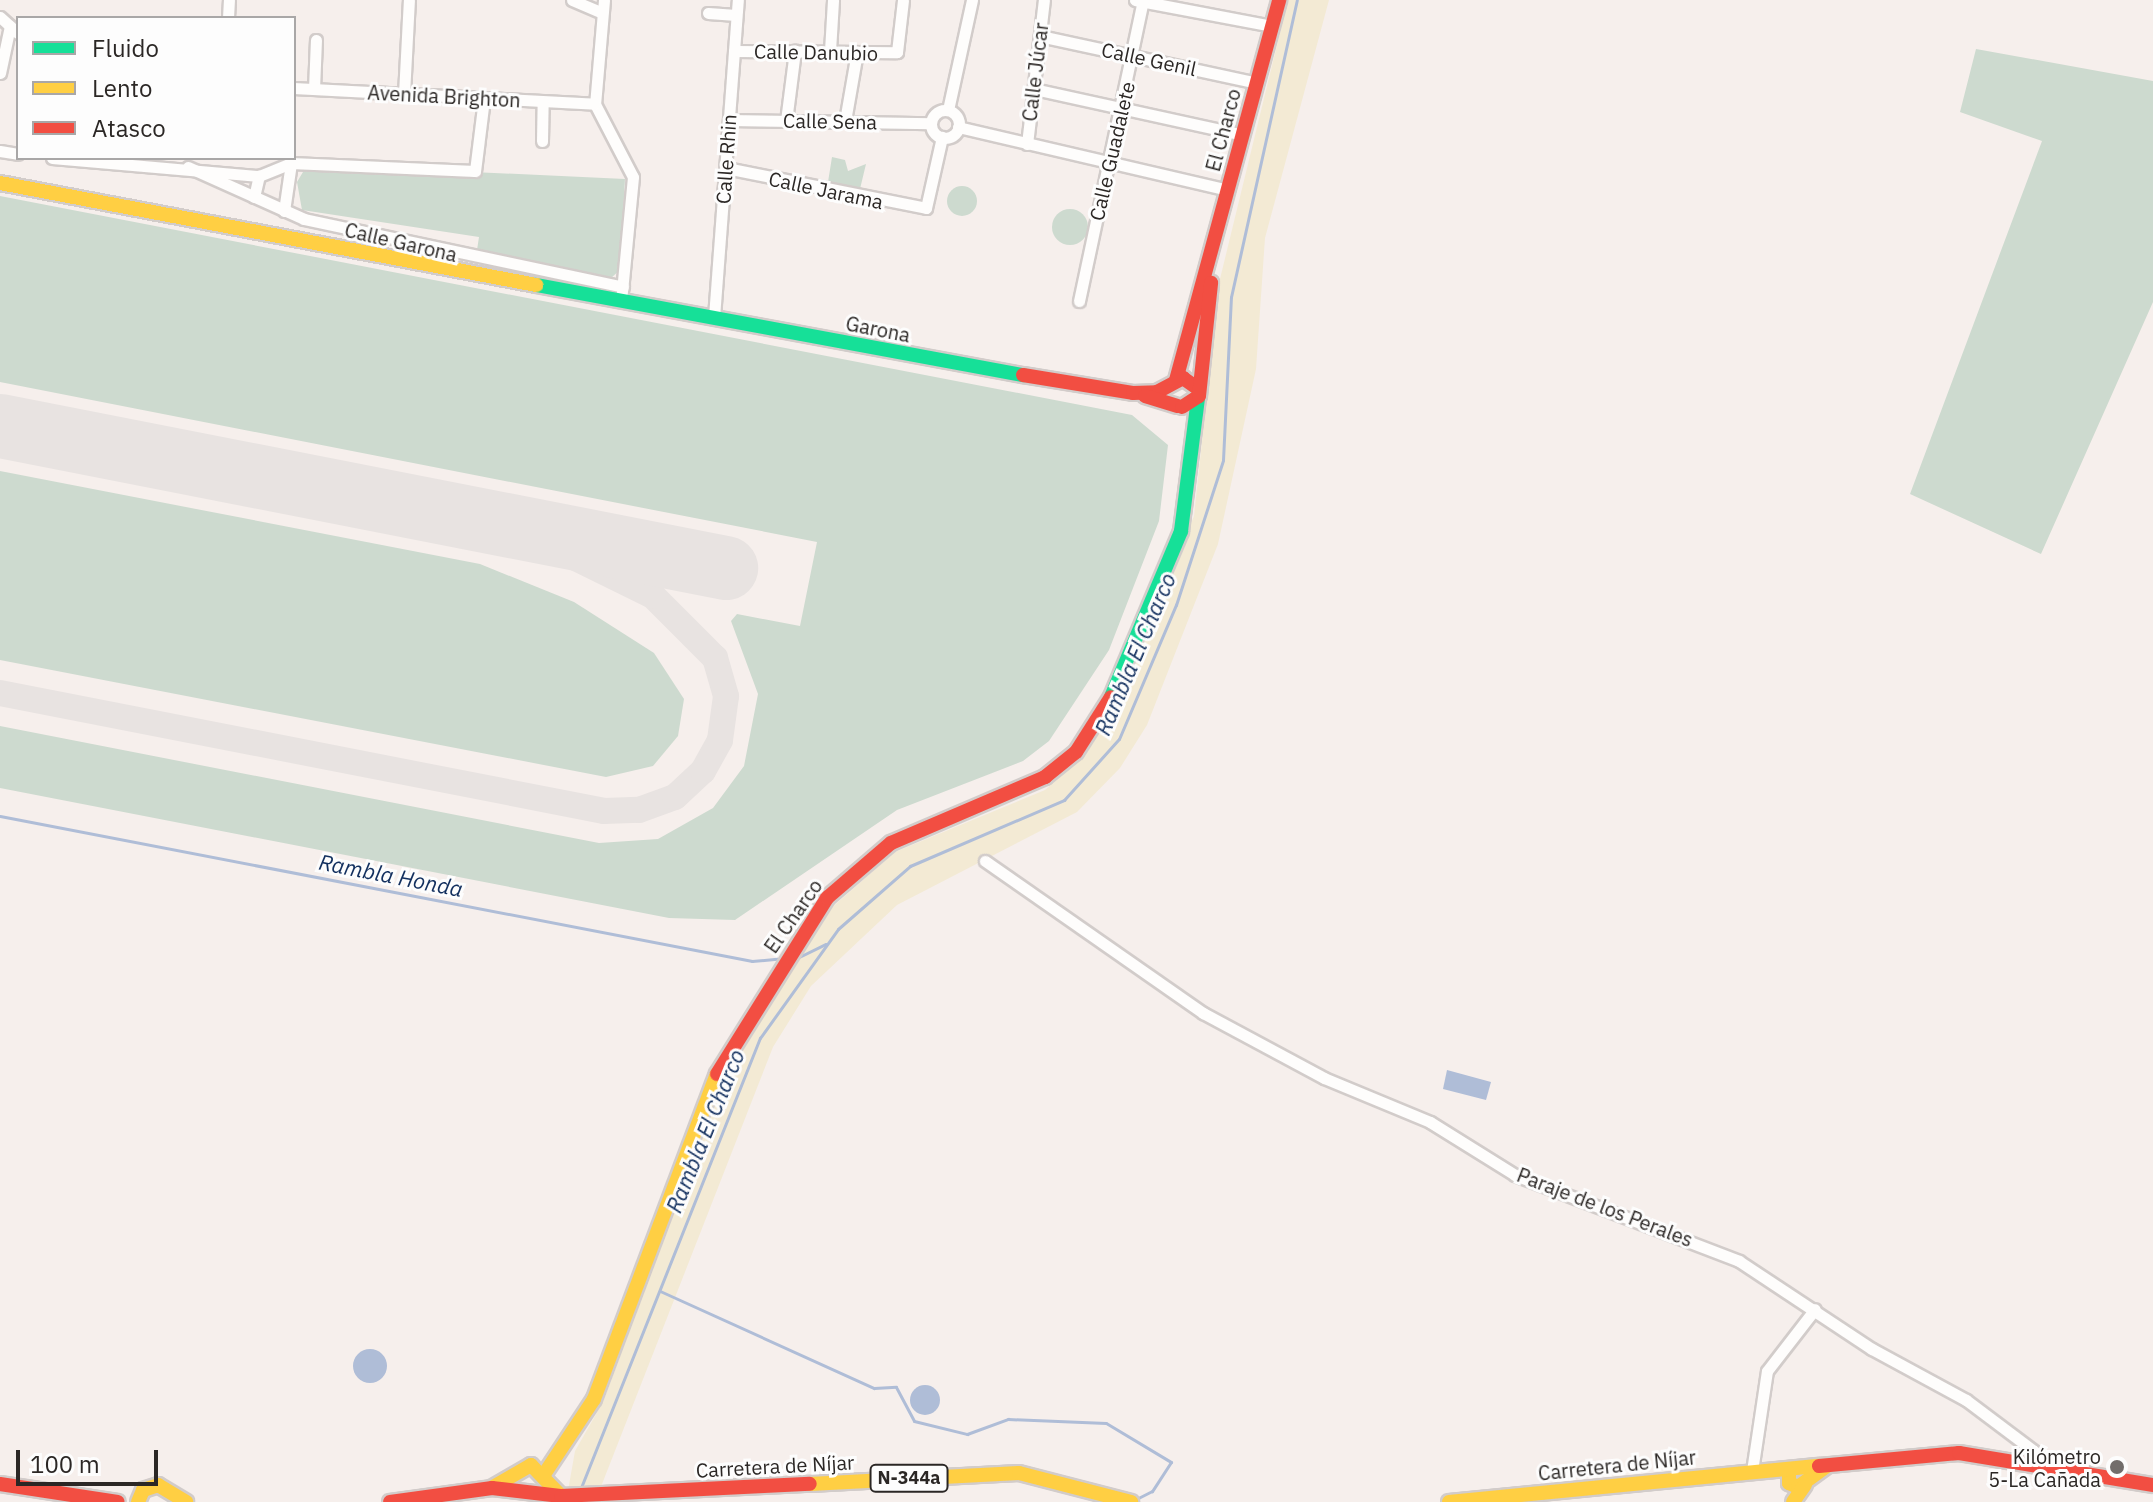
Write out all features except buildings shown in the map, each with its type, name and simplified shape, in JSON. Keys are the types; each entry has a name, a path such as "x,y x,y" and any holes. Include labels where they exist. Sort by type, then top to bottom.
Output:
{"main road":[{"name":"El Charco","path":"1173,382 1214,245 1279,0"},
{"name":"Garona","path":"0,183 620,293 648,306 1133,393 1180,407"},
{"name":"El Charco","path":"543,1478 601,1382 714,1079 827,898 891,843 1045,777 1076,752 1101,715 1179,539 1196,432 1214,245"},
{"path":"1133,393 1188,378 1199,394 1180,407"},
{"path":"1173,382 1180,407 1196,432"},
{"name":"Carretera de Níjar","path":"492,1488 562,1445"},
{"path":"1793,1502 1802,1480 1832,1464 1959,1453 2054,1466 2153,1485"},
{"path":"531,1465 561,1496"},
{"name":"Carretera de Níjar","path":"1449,1502 1534,1498 1752,1471 1789,1470 1802,1480"},
{"name":"Carretera de Níjar","path":"390,1502 492,1488 534,1495 600,1495 1019,1473 1131,1502"},
{"path":"514,1474 516,1491"},
{"path":"534,1495 543,1478"},
{"path":"0,1484 113,1501 140,1496 158,1485 171,1498 186,1502"}],"street":[{"path":"404,94 409,0"},
{"path":"572,0 603,6 595,104 631,165 620,293"},
{"name":"Calle Rhin","path":"714,317 738,0"},
{"path":"830,51 833,0"},
{"name":"Calle Danubio","path":"734,51 897,52 903,0"},
{"path":"958,127 942,137 931,123 948,110 972,0"},
{"name":"Calle Júcar","path":"1027,144 1044,0"},
{"path":"1141,1 1272,26"},
{"name":"Calle Guadalete","path":"1079,301 1133,56 1141,1"},
{"path":"708,13 736,15"},
{"path":"0,17 14,30 0,73"},
{"name":"Calle Genil","path":"1040,36 1257,83"},
{"path":"314,89 316,40"},
{"path":"786,121 795,51"},
{"path":"845,121 857,52"},
{"name":"Avenida Brighton","path":"296,88 595,104"},
{"path":"1034,89 1243,135"},
{"path":"107,160 189,163 259,176 291,163 479,169 484,99"},
{"path":"542,141 543,102"},
{"path":"948,110 958,127 1228,190"},
{"name":"Calle Sena","path":"729,120 931,123"},
{"name":"Calle Jarama","path":"726,168 926,208 942,137"},
{"name":"Calle Garona","path":"189,163 284,211 620,293"},
{"path":"284,211 291,163"},
{"path":"254,197 259,176"},
{"name":"Paraje de los Perales","path":"985,861 1203,1013 1324,1078 1430,1122 1515,1175 1723,1253 1966,1400 2054,1466"},
{"path":"1752,1471 1767,1371 1815,1309"}],"shaded area":[{"path":"1976,49 2153,81 2153,302 2041,554 1910,494 2042,141 1960,112"},
{"path":"832,157 845,160 848,171 866,164 860,189 828,182"},
{"path":"321,165 625,179 620,270 611,278 477,250 479,237 302,210 297,182 306,167"},
{"path":"962,186 973,190 977,201 973,212 962,216 951,212 947,201 951,190"},
{"path":"0,196 1132,415 1168,445 1159,521 1109,650 1049,741 1023,761 897,810 735,920 669,918 0,788 0,726 599,843 658,839 713,808 744,766 758,694 731,621 737,614 800,626 817,542 0,382"},
{"path":"1070,209 1082,215 1088,227 1082,239 1070,245 1058,239 1052,227 1058,215"},
{"path":"0,471 480,564 574,602 654,653 684,699 678,736 653,766 606,777 0,660"}],"sand":[{"path":"1288,0 1329,0 1265,238 1256,369 1218,544 1147,725 1120,768 1077,812 897,905 811,986 773,1047 595,1502 566,1502 575,1451 603,1402 723,1077 829,910 895,852 1045,790 1083,757 1113,713 1194,516 1219,283"}],"water":[{"path":"1447,1070 1491,1082 1486,1100 1443,1089"},
{"path":"370,1349 382,1354 387,1366 382,1378 370,1383 358,1378 353,1366 358,1354"},
{"path":"925,1385 936,1389 940,1400 936,1411 925,1415 914,1411 910,1400 914,1389"}],"waterway":[{"name":"Rambla El Charco","path":"580,1490 760,1038 838,929 910,866 1064,800 1119,739 1176,605 1223,460 1231,297 1297,0"},
{"name":"Rambla Honda","path":"0,816 752,961 777,959"},
{"name":"Rambla Honda","path":"797,958 826,944"},
{"path":"660,1291 874,1388 896,1387 914,1421 967,1434 1008,1419 1106,1423 1171,1462 1152,1491 1138,1498"}],"taxiway":[{"path":"0,693 604,811 639,810 675,797 703,771 720,740 726,696 715,658 653,596 509,525"}],"runway":[{"path":"0,426 726,568"}],"traffic: fast":[{"path":"536,285 1023,375"},
{"path":"1111,697 1181,531 1198,399"}],"traffic: slow":[{"path":"0,183 536,285"},
{"path":"543,1476 594,1399 717,1074"},
{"path":"493,1487 531,1465 561,1496"},
{"path":"1449,1502 1819,1466"},
{"path":"1789,1470 1789,1483 1798,1487 1827,1466"},
{"path":"810,1484 1019,1473 1131,1502"},
{"path":"138,1502 143,1490 158,1485 186,1502"},
{"path":"1793,1502 1805,1485"}],"traffic: jam":[{"path":"1176,380 1279,0"},
{"path":"1182,407 1199,396 1211,283"},
{"path":"1023,375 1133,393 1157,392 1183,378 1199,389"},
{"path":"1145,396 1178,406"},
{"path":"717,1074 827,898 891,843 1045,777 1076,752 1111,697"},
{"path":"1819,1466 1959,1453 2153,1485"},
{"path":"0,1484 118,1502"},
{"path":"390,1502 492,1488 561,1496 810,1484"}],"place":[{"name":"Kilómetro 5-La Cañada","path":"2117,1467"}]}
